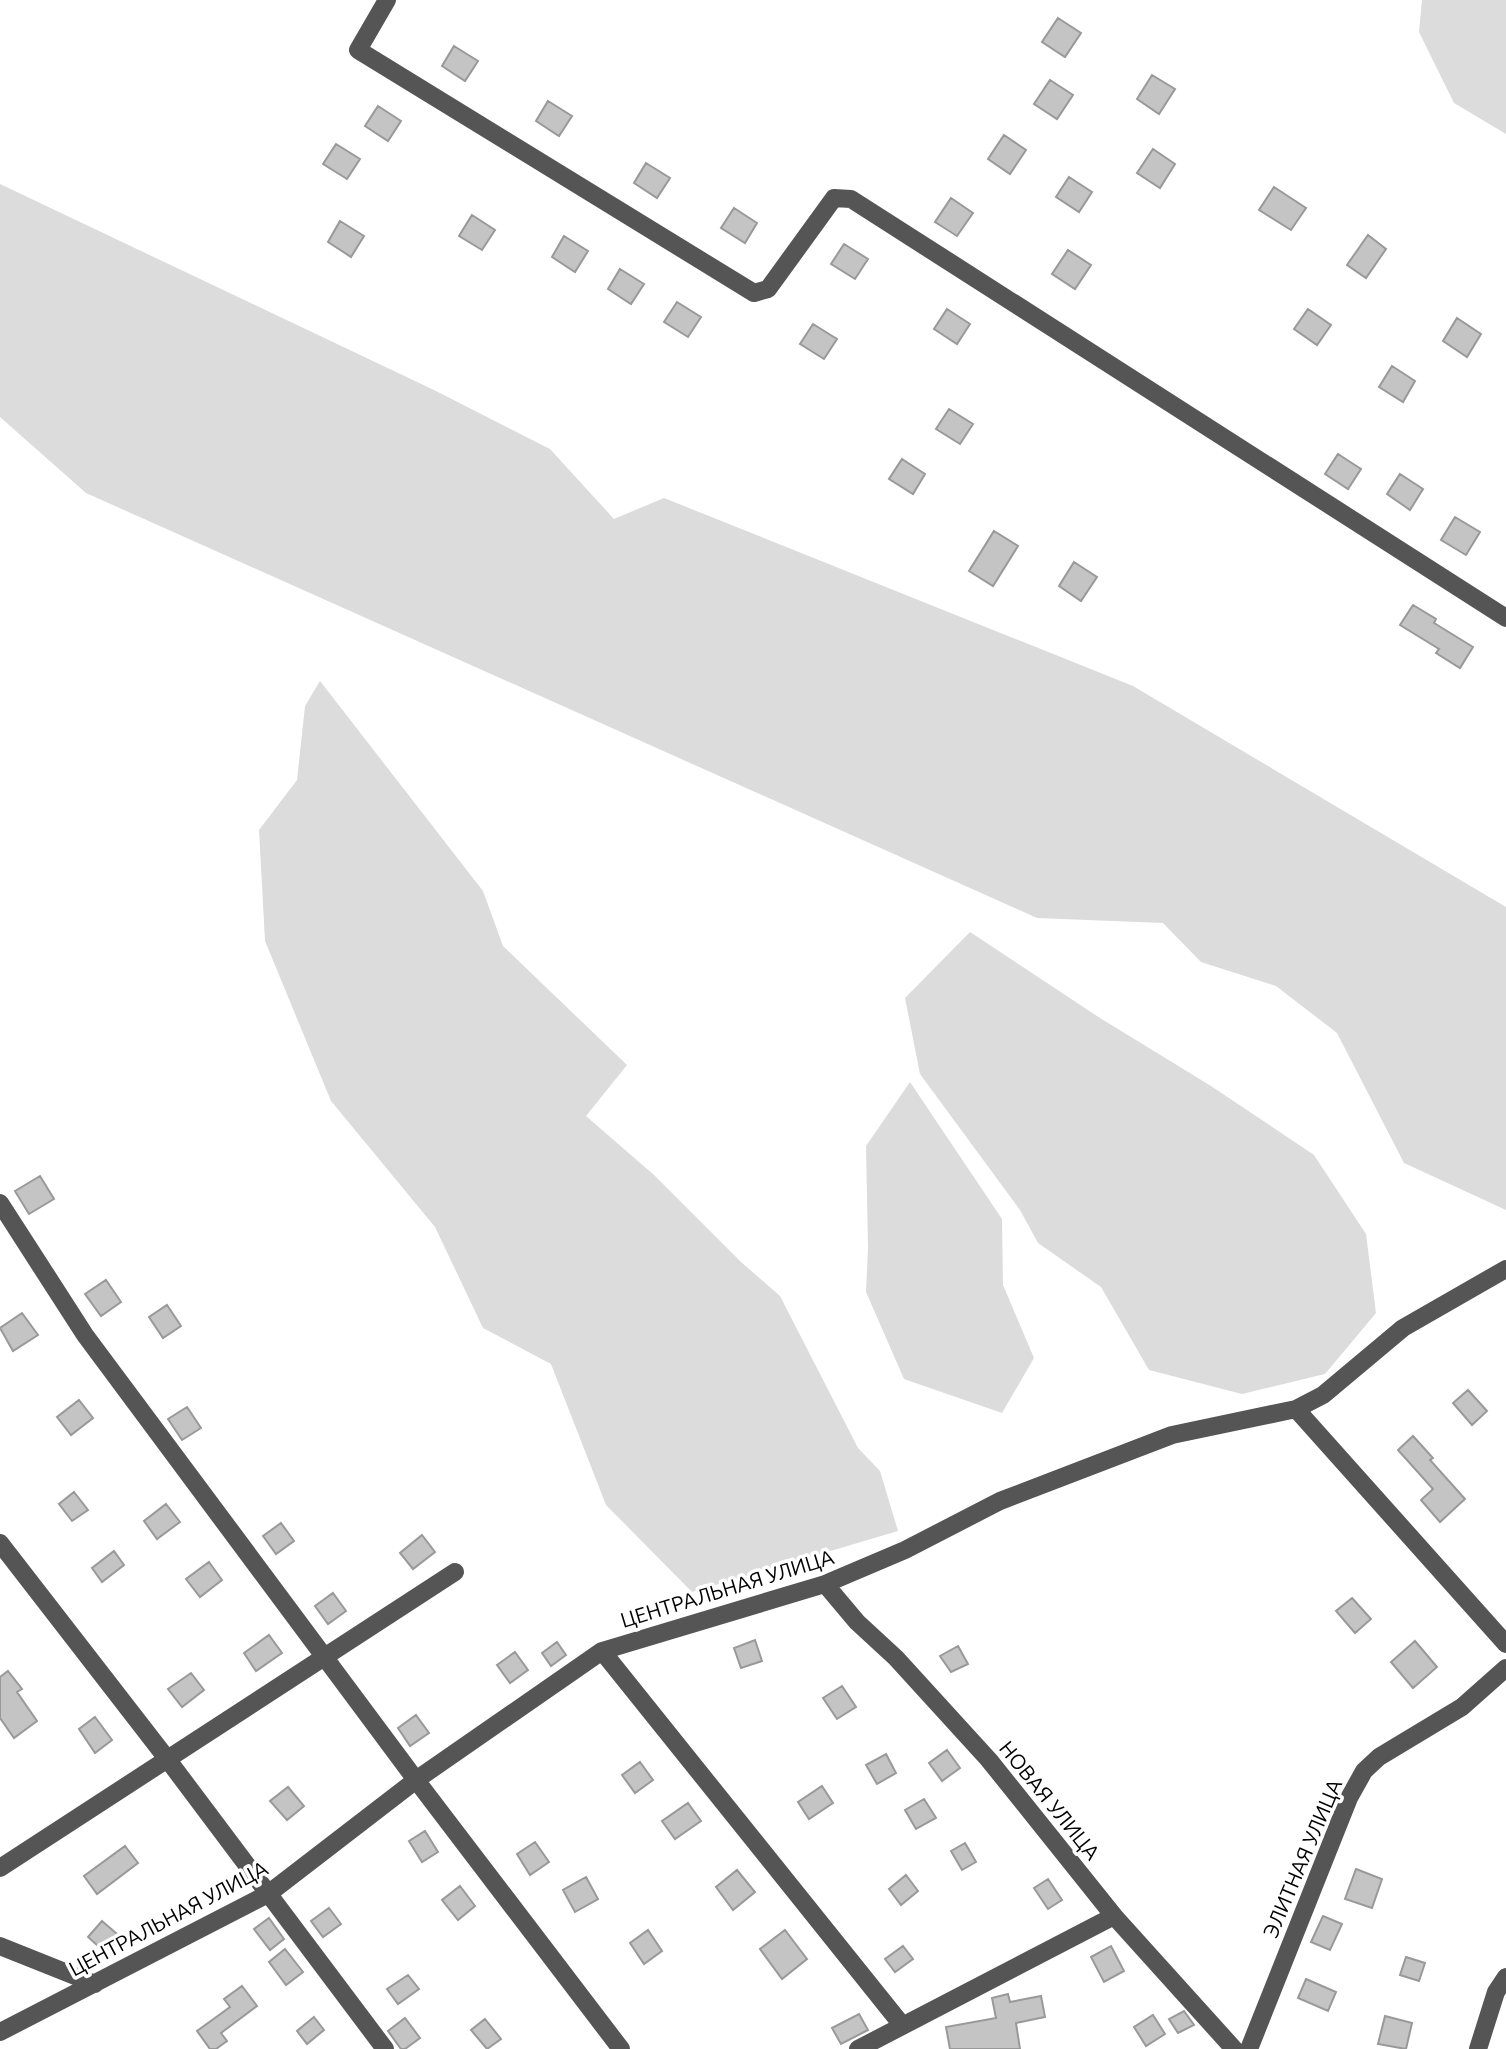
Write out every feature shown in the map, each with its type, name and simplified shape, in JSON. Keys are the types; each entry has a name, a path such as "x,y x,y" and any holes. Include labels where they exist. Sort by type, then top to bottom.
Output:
{"street":[{"path":"387,0 358,50 754,293 768,289 834,198 851,199 1506,618"},
{"path":"0,1203 85,1335 416,1780 621,2049"},
{"name":"ЦЕНТРАЛЬНАЯ УЛИЦА","path":"0,2032 268,1894 416,1780 602,1651 825,1584 905,1550 1000,1501 1172,1435 1296,1409 1323,1395 1403,1328 1506,1269"},
{"path":"1296,1409 1506,1644"},
{"path":"0,1543 168,1760 385,2049"},
{"path":"0,1868 456,1572"},
{"name":"НОВАЯ УЛИЦА","path":"825,1584 857,1622 896,1658 989,1759 1114,1916 1234,2049"},
{"path":"602,1651 902,2025"},
{"name":"ЭЛИТНАЯ УЛИЦА","path":"1250,2049 1349,1798 1364,1771 1379,1757 1462,1707 1506,1668"},
{"path":"858,2049 1114,1916"},
{"path":"0,1946 95,1984"},
{"path":"1478,2049 1496,1992 1506,1978"}],"shaded area":[{"path":"1422,0 1506,0 1506,134 1454,103 1419,32"},
{"path":"0,184 436,391 550,449 614,519 664,498 1133,686 1506,907 1506,1210 1404,1163 1337,1033 1276,986 1201,962 1163,923 1037,918 86,493 0,417"},
{"path":"320,681 483,891 503,946 627,1065 586,1116 654,1175 741,1262 780,1296 858,1448 880,1471 898,1531 692,1592 606,1505 551,1364 483,1328 435,1227 331,1101 265,941 259,830 297,780 305,706"},
{"path":"970,932 1314,1155 1366,1234 1376,1313 1325,1374 1242,1394 1149,1370 1101,1287 1038,1243 1020,1210 920,1074 905,998"},
{"path":"910,1082 1002,1219 1003,1285 1034,1358 1002,1413 904,1379 866,1292 866,1146"}],"building":[{"path":"1058,18 1081,33 1065,57 1042,42"},
{"path":"454,46 478,61 465,81 442,66"},
{"path":"1152,75 1175,89 1159,114 1137,99"},
{"path":"1050,80 1073,95 1057,119 1034,104"},
{"path":"548,101 572,116 559,136 536,121"},
{"path":"378,106 401,121 388,141 365,126"},
{"path":"1004,135 1026,150 1010,174 988,159"},
{"path":"336,144 360,159 347,179 323,164"},
{"path":"1153,149 1175,164 1160,188 1137,173"},
{"path":"646,163 670,178 657,198 634,183"},
{"path":"1069,177 1092,192 1079,212 1056,197"},
{"path":"1274,187 1306,208 1291,230 1259,210"},
{"path":"951,198 973,213 957,236 935,222"},
{"path":"734,208 757,223 745,243 721,228"},
{"path":"472,215 495,230 482,250 459,236"},
{"path":"340,221 364,236 351,257 328,242"},
{"path":"1368,235 1386,249 1366,278 1347,265"},
{"path":"564,236 588,251 575,272 552,257"},
{"path":"844,244 868,259 855,279 831,264"},
{"path":"1068,250 1091,265 1075,289 1052,274"},
{"path":"620,269 644,284 631,304 608,289"},
{"path":"677,302 701,317 688,337 664,322"},
{"path":"947,309 970,324 957,344 934,329"},
{"path":"1308,309 1331,325 1317,345 1294,329"},
{"path":"1457,318 1481,334 1467,357 1443,341"},
{"path":"813,324 837,339 824,359 800,344"},
{"path":"1392,366 1415,381 1403,402 1379,387"},
{"path":"949,409 973,424 960,444 936,429"},
{"path":"1338,454 1361,469 1348,489 1325,474"},
{"path":"902,459 925,474 913,494 889,479"},
{"path":"1400,474 1423,489 1410,510 1387,494"},
{"path":"1455,517 1480,532 1466,555 1441,540"},
{"path":"994,531 1018,546 993,586 969,571"},
{"path":"1074,562 1097,577 1081,601 1059,586"},
{"path":"1413,605 1436,619 1434,623 1473,647 1460,668 1436,653 1439,649 1400,625"},
{"path":"40,1176 54,1199 29,1214 15,1191"},
{"path":"106,1280 121,1302 101,1316 85,1294"},
{"path":"167,1305 181,1326 163,1338 149,1317"},
{"path":"22,1313 38,1335 13,1351 0,1328"},
{"path":"1468,1390 1487,1411 1472,1425 1453,1403"},
{"path":"79,1400 93,1418 71,1435 57,1417"},
{"path":"187,1407 201,1428 182,1440 168,1419"},
{"path":"1413,1436 1433,1458 1430,1460 1465,1499 1440,1522 1421,1500 1433,1489 1398,1450"},
{"path":"74,1492 88,1510 72,1521 59,1504"},
{"path":"166,1504 180,1522 157,1539 144,1521"},
{"path":"281,1523 294,1541 276,1554 263,1536"},
{"path":"422,1535 435,1552 413,1569 400,1553"},
{"path":"114,1551 124,1565 102,1582 92,1568"},
{"path":"209,1562 222,1580 200,1597 186,1579"},
{"path":"333,1593 346,1611 328,1624 315,1606"},
{"path":"1352,1598 1371,1619 1355,1633 1336,1611"},
{"path":"269,1635 282,1653 256,1671 244,1653"},
{"path":"755,1640 762,1661 741,1668 734,1648"},
{"path":"1415,1641 1437,1667 1413,1688 1391,1662"},
{"path":"557,1642 566,1655 551,1666 542,1653"},
{"path":"958,1646 968,1664 951,1672 940,1656"},
{"path":"515,1652 528,1670 510,1683 497,1665"},
{"path":"8,1671 22,1689 17,1692 37,1721 14,1738 0,1718 0,1677"},
{"path":"191,1673 204,1690 182,1707 168,1689"},
{"path":"842,1686 856,1707 837,1719 823,1698"},
{"path":"416,1715 429,1733 410,1746 398,1728"},
{"path":"95,1717 112,1740 95,1753 79,1729"},
{"path":"947,1750 960,1768 942,1781 929,1763"},
{"path":"886,1754 896,1773 877,1784 866,1765"},
{"path":"640,1762 653,1780 635,1793 622,1775"},
{"path":"822,1786 833,1803 809,1819 798,1802"},
{"path":"288,1787 304,1806 287,1820 270,1801"},
{"path":"924,1799 936,1818 916,1829 905,1810"},
{"path":"688,1803 701,1821 675,1839 662,1821"},
{"path":"425,1831 438,1852 422,1862 409,1841"},
{"path":"535,1842 549,1862 530,1875 517,1854"},
{"path":"965,1843 976,1862 962,1870 951,1851"},
{"path":"125,1846 138,1863 97,1894 84,1876"},
{"path":"1356,1869 1382,1879 1372,1908 1345,1899"},
{"path":"737,1870 755,1892 733,1910 716,1887"},
{"path":"906,1875 918,1891 901,1905 889,1889"},
{"path":"586,1877 598,1899 575,1912 563,1890"},
{"path":"1048,1879 1062,1900 1048,1909 1034,1888"},
{"path":"460,1886 475,1906 458,1920 442,1900"},
{"path":"329,1908 341,1924 323,1937 311,1921"},
{"path":"1323,1916 1342,1924 1330,1950 1311,1942"},
{"path":"269,1918 284,1939 270,1950 254,1929"},
{"path":"102,1921 123,1939 109,1956 88,1937"},
{"path":"648,1930 662,1951 644,1964 630,1943"},
{"path":"785,1930 807,1959 782,1979 760,1949"},
{"path":"903,1946 913,1959 895,1972 885,1959"},
{"path":"1111,1946 1124,1971 1104,1982 1091,1957"},
{"path":"285,1949 303,1972 286,1985 269,1962"},
{"path":"1406,1957 1425,1963 1419,1981 1400,1975"},
{"path":"408,1975 419,1989 398,2004 387,1989"},
{"path":"1306,1979 1336,1992 1328,2011 1298,1998"},
{"path":"242,1986 257,2006 221,2033 227,2041 216,2049 210,2049 197,2031 230,2007 224,1999"},
{"path":"1008,1994 1010,2002 1041,1996 1045,2017 1016,2023 1020,2049 950,2049 946,2027 996,2018 992,1998"},
{"path":"1184,2011 1194,2025 1178,2033 1169,2019"},
{"path":"859,2014 868,2030 841,2044 832,2028"},
{"path":"1153,2015 1165,2034 1146,2046 1134,2027"},
{"path":"1385,2016 1412,2023 1406,2049 1378,2044"},
{"path":"314,2017 324,2030 307,2044 297,2031"},
{"path":"405,2018 420,2038 401,2049 388,2031"},
{"path":"485,2019 501,2039 487,2049 471,2030"}]}
